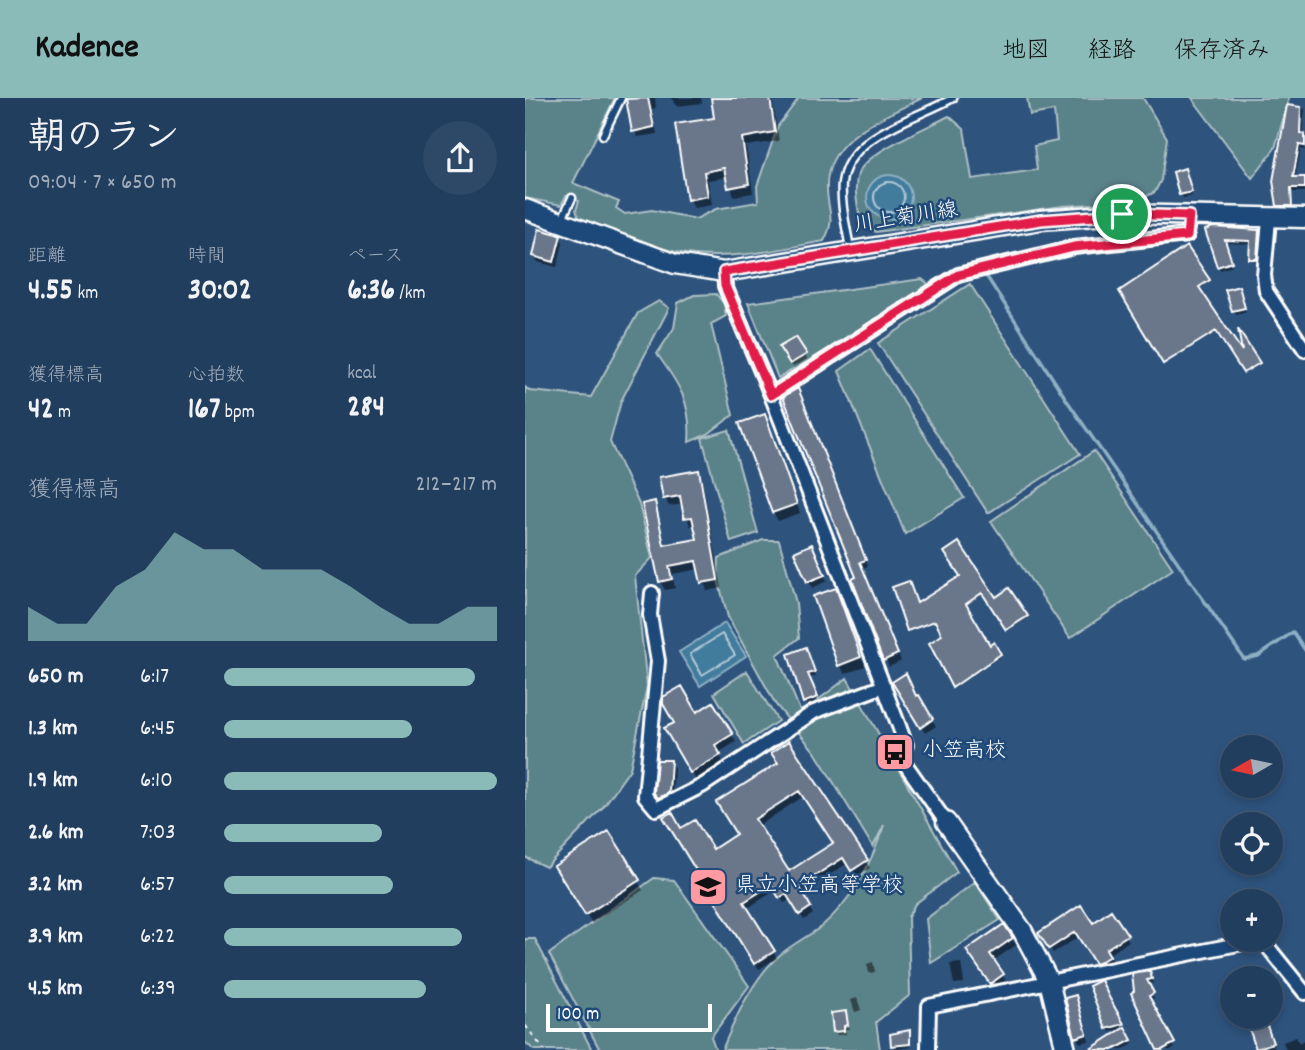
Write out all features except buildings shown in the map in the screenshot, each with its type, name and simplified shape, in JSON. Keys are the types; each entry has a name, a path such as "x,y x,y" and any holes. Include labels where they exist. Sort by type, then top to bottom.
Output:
{"main road":[{"name":"川上菊川線","path":"525,209 562,221 621,247 675,264 724,272 1041,220 1122,214 1269,220 1305,218"},
{"path":"946,821 1022,930 1049,981 1066,1050"}],"street":[{"path":"771,395 958,275 1074,247 1187,236 1189,216"},
{"path":"1269,220 1266,291 1305,350"},
{"path":"724,272 725,286 771,395 906,745 901,758 946,821"},
{"path":"652,593 650,615 657,661 645,796 656,809 702,786 814,712 884,687"},
{"path":"928,1050 929,1006 1263,941 1305,993"}],"lane":[{"path":"603,135 621,98"},
{"path":"851,251 841,192 844,171 849,160 862,146 953,98"},
{"path":"562,221 572,198"}],"path":[{"path":"525,1025 544,1050"}],"green space":[{"path":"525,98 615,98 573,183 619,202 616,208 625,214 652,210 696,219 716,209 758,202 757,186 778,126 799,98 922,98 859,132 835,156 829,172 827,190 830,221 824,241 755,253 703,256 672,251 579,218 576,210 579,201 566,196 561,205 525,198"},
{"path":"1027,98 1143,98 1167,138 1161,180 1155,192 1145,197 1133,193 1121,202 1063,206 876,232 861,223 856,186 858,174 864,165 885,149 949,116 964,129 972,179 1037,170 1034,146 1057,141 1054,111 1030,115"},
{"path":"1192,98 1289,98 1275,148 1252,178"},
{"path":"922,279 935,289 778,378 748,303"},
{"path":"970,284 1080,454 988,513 878,343"},
{"path":"716,294 724,304 726,316 711,324 733,415 708,434 689,442 686,405 672,375 657,354 674,328 678,303 694,295"},
{"path":"659,301 669,308 621,401 610,442 639,504 652,558 635,576 647,686 630,769 603,807 546,867 525,857 525,387 530,391 591,397 638,313"},
{"path":"870,349 964,498 905,534 839,371"},
{"path":"729,430 758,533 731,542 702,438"},
{"path":"1094,451 1173,569 1070,638 991,521"},
{"path":"763,540 779,540 796,603 799,638 777,655 801,713 847,678 957,872 915,904 908,917 910,995 876,1022 880,1050 722,1050 739,1011 771,963 822,926 852,892 867,866 884,825 873,847 815,752 776,705 728,617 718,580 719,558"},
{"path":"747,671 778,721 744,744 714,693"},
{"path":"654,878 674,880 749,986 711,1037 716,1050 600,1050 549,954"},
{"path":"975,882 1000,920 931,963 926,919"},
{"path":"525,939 535,939 592,1050 534,1050 525,1042"}],"water":[{"path":"889,175 898,176 905,181 910,188 910,206 905,213 898,218 889,219 880,218 873,213 868,206 867,197 868,188 873,181 880,176"},
{"path":"725,623 746,656 700,686 679,652"}],"waterway":[{"path":"987,277 1068,402 1244,659 1258,656 1293,632 1305,650"}],"place":[{"name":"小笠高校","path":"895,752"},
{"name":"県立小笠高等学校","path":"708,887"}],"route":[{"path":"1122,214 1189,216 1187,236 1074,247 958,275 771,395 725,286 724,272 1041,220 1122,214"}]}
